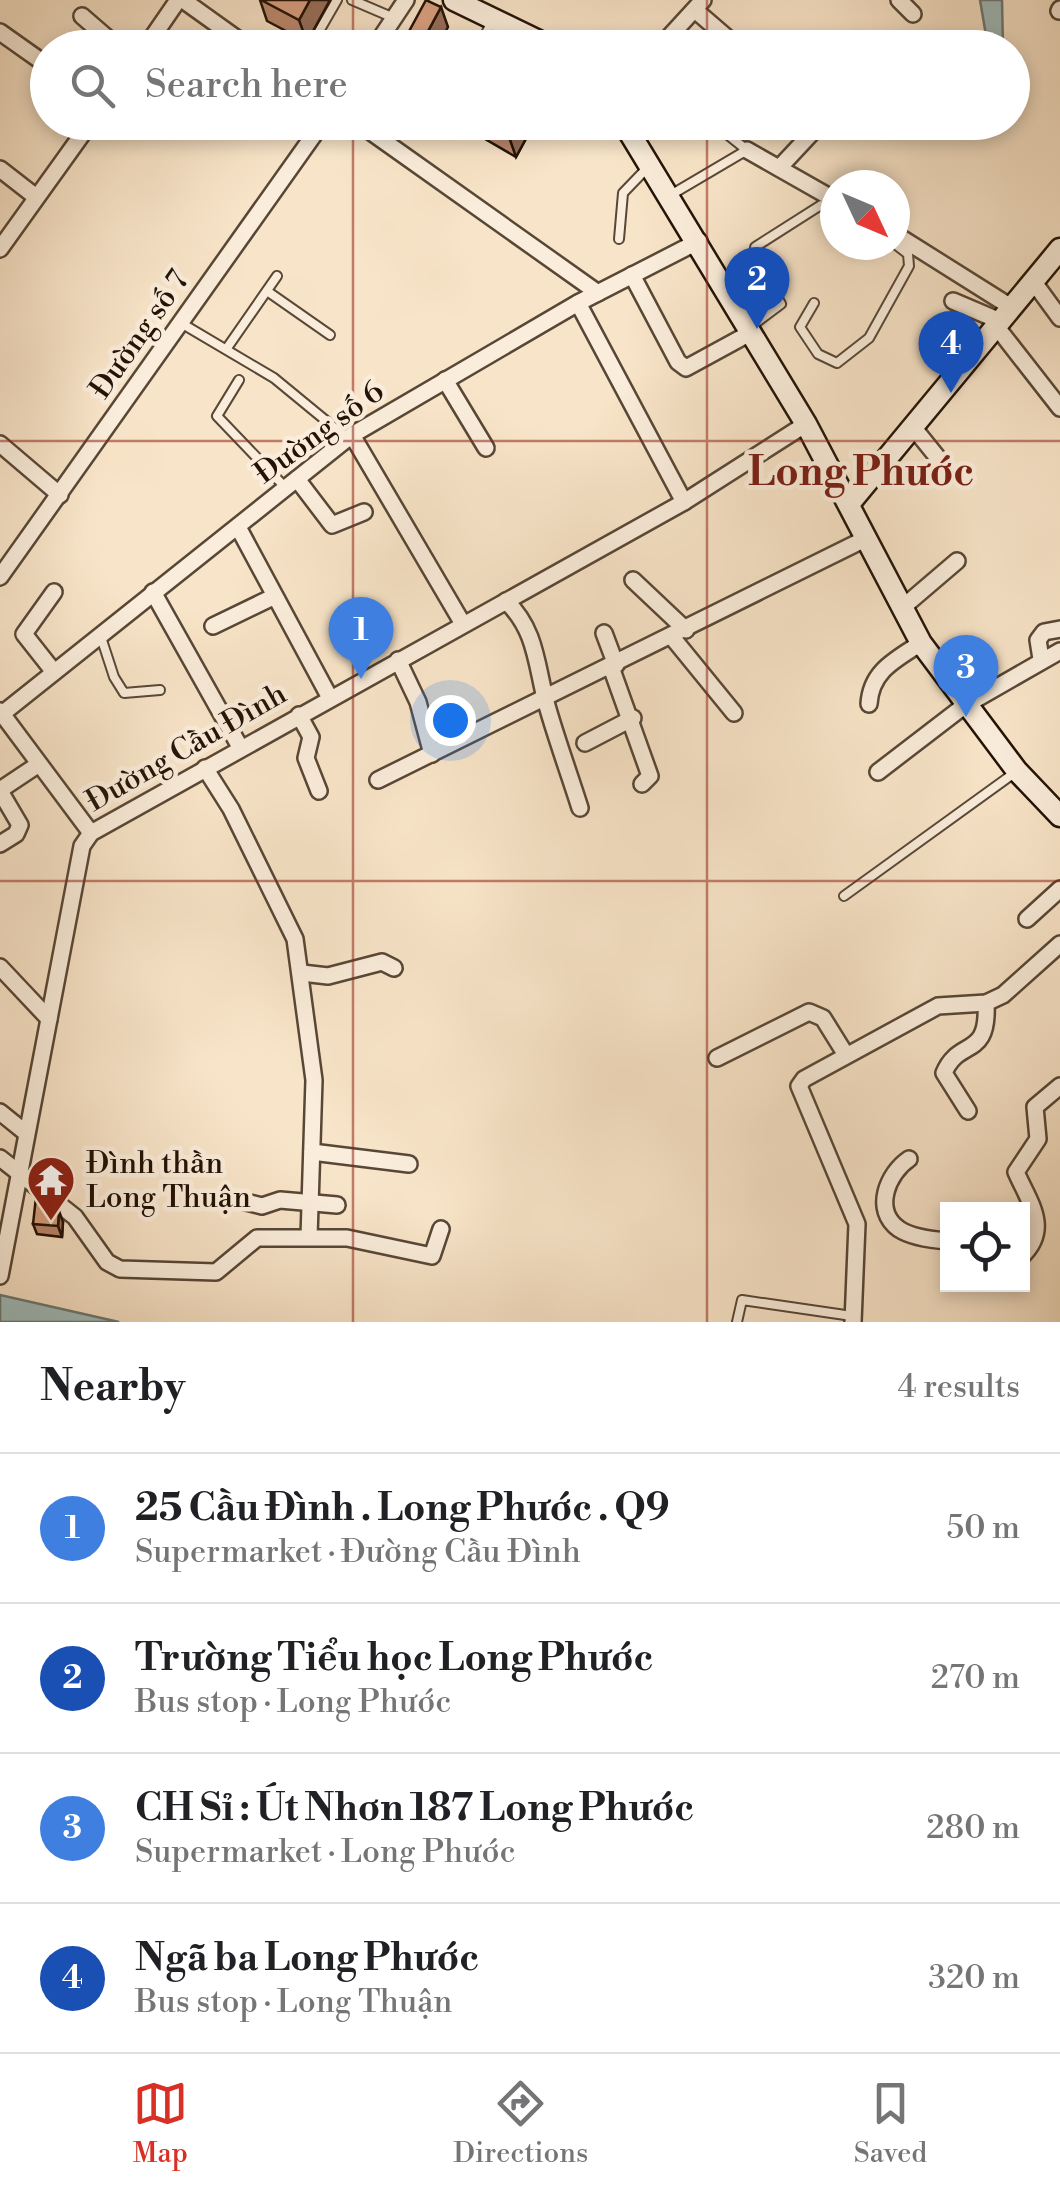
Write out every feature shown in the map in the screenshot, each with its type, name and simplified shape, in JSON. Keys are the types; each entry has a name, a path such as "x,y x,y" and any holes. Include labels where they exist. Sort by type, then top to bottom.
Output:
{"street":[{"path":"161,30 181,0 224,30"},
{"path":"386,30 406,0"},
{"path":"454,0 516,30"},
{"path":"899,0 913,14"},
{"path":"676,30 699,5 722,30"},
{"path":"82,16 98,30"},
{"path":"0,32 30,53"},
{"path":"0,249 78,140"},
{"name":"Đường số 7","path":"0,576 310,140"},
{"path":"382,140 598,293"},
{"path":"634,140 806,424 921,644 1016,772 1057,808"},
{"path":"779,168 805,140"},
{"path":"748,150 820,191"},
{"path":"0,169 36,197"},
{"name":"Đường số 6","path":"1,712 349,437 578,303 698,241"},
{"path":"910,246 1002,318 1060,408"},
{"path":"849,504 1060,248"},
{"path":"632,275 678,362 686,368 751,330"},
{"path":"1033,281 1060,318"},
{"path":"953,301 1002,318"},
{"path":"578,303 684,502"},
{"path":"445,380 486,448"},
{"name":"Đường Cầu Đình","path":"2,1269 82,846 91,833 684,502 806,424"},
{"path":"912,427 942,463"},
{"path":"349,437 463,624"},
{"path":"0,444 60,495"},
{"path":"292,483 332,525 364,512"},
{"path":"238,527 330,698"},
{"path":"378,780 866,538"},
{"path":"902,608 957,561"},
{"path":"634,580 679,634 734,713"},
{"path":"54,592 24,634 54,672"},
{"path":"153,592 240,747"},
{"path":"212,626 273,596"},
{"path":"506,600 524,622 534,644 545,698 580,808"},
{"path":"1041,659 1038,640 1044,632 1060,630"},
{"path":"604,633 650,776 642,784"},
{"path":"869,704 870,688 879,673 921,644"},
{"path":"878,772 964,706 1041,659 1060,652"},
{"path":"398,660 418,702 432,754"},
{"path":"1,712 91,833"},
{"path":"299,714 310,737 306,758 320,791"},
{"path":"584,743 633,718"},
{"path":"0,844 16,834 20,825 0,791 38,764"},
{"path":"204,768 231,808 295,939 314,1069 309,1237"},
{"path":"1027,919 1060,889"},
{"path":"852,1319 858,1224 799,1090 804,1079 938,1006 986,1004 1003,995 1060,944"},
{"path":"302,973 328,976 382,962 394,968"},
{"path":"0,968 49,1019"},
{"path":"968,1111 944,1072 948,1064 982,1038 988,1028 986,1004"},
{"path":"717,1058 809,1012 822,1018 846,1055"},
{"path":"1030,1246 1038,1215 1016,1172 1038,1140 1035,1107 1060,1086"},
{"path":"0,1112 26,1133"},
{"path":"312,1152 409,1164"},
{"path":"0,1158 74,1217 107,1262 120,1269 216,1272 257,1238 351,1239 430,1256 434,1254 440,1229"},
{"path":"909,1159 887,1179 885,1193 894,1222 900,1230 940,1239"},
{"path":"238,1200 258,1206 280,1200 336,1205"}],"lane":[{"path":"320,30 338,0"},
{"path":"352,0 394,18"},
{"path":"488,30 494,19"},
{"path":"668,196 748,150 735,140"},
{"path":"619,240 623,193 650,166"},
{"path":"751,330 781,304 755,257 755,247 820,205"},
{"path":"814,303 800,328 818,354 837,363 869,338 908,260"},
{"path":"227,348 277,276"},
{"path":"267,291 330,336"},
{"path":"180,323 274,378 349,437"},
{"path":"239,380 218,418 292,483"},
{"path":"100,634 114,677 124,693 160,690"},
{"path":"844,896 1016,772"},
{"path":"737,1322 742,1300 852,1319"}],"water":[{"path":"980,0 1002,0 1003,30 985,30"},
{"path":"0,1295 119,1322 0,1322"}],"building":[{"path":"261,0 310,0 299,20"},
{"path":"426,0 441,7 429,30 410,30"},
{"path":"36,1197 59,1211 58,1226 33,1224"}],"place":[{"name":"Trường Tiểu học Long Phước","path":"757,329"},
{"name":"Ngã ba Long Phước","path":"951,393"},
{"name":"25 Cầu Đình . Long Phước . Q9","path":"361,679"},
{"name":"CH Sỉ : Út Nhơn 187 Long Phước","path":"966,717"},
{"name":"Đình thần Long Thuận","path":"51,1222"}],"district":[{"name":"Long Phước","path":"861,471"}]}
